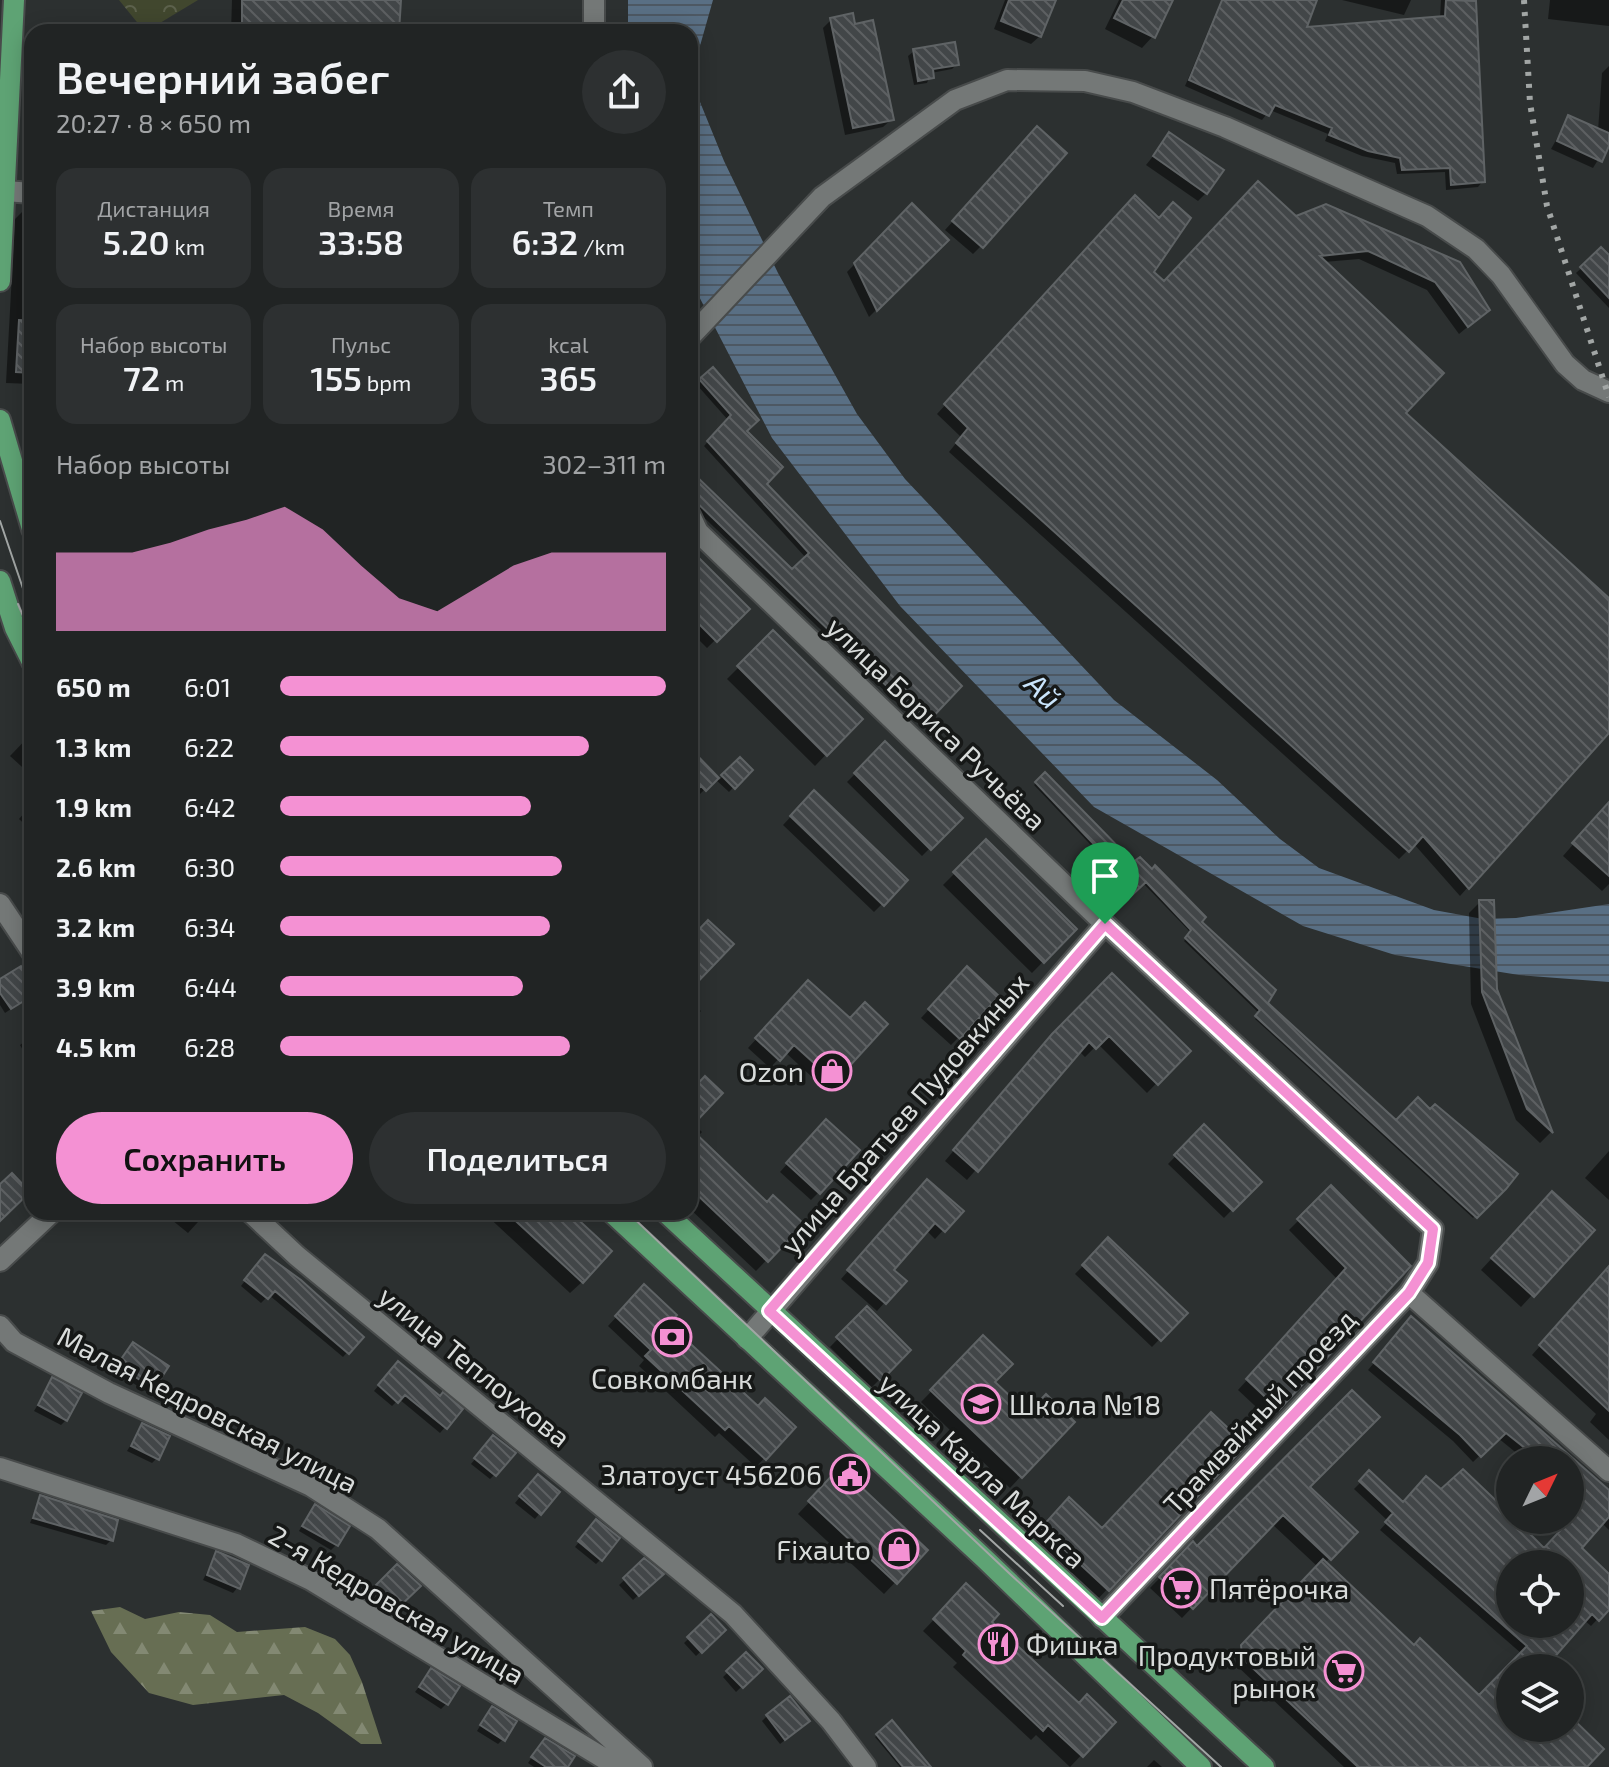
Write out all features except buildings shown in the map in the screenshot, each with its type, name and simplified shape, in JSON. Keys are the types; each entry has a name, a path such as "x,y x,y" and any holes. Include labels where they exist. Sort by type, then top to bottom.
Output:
{"main road":[{"path":"0,281 14,0"},
{"path":"0,420 24,502"},
{"path":"0,581 24,646"},
{"path":"620,1220 984,1558 1201,1767"},
{"name":"улица Карла Маркса","path":"673,1220 1264,1767"}],"street":[{"path":"594,0 594,24"},
{"path":"698,328 822,197 955,100 1007,80 1085,81 1133,92 1225,127 1427,216 1476,249 1501,275 1565,364 1583,380 1609,392"},
{"path":"5,191 24,192"},
{"name":"улица Бориса Ручьёва","path":"698,529 1105,924 1433,1229"},
{"path":"0,904 24,940"},
{"name":"улица Братьев Пудовкиных","path":"747,1339 1105,924"},
{"path":"0,1261 44,1220"},
{"name":"улица Теплоухова","path":"259,1220 309,1266 733,1614 831,1721 866,1767"},
{"name":"Трамвайный проезд","path":"1102,1618 1409,1293 1428,1263 1433,1229"},
{"path":"1409,1293 1609,1471"},
{"name":"Малая Кедровская улица","path":"0,1326 14,1342 109,1393 311,1486 378,1529 642,1767"},
{"name":"2-я Кедровская улица","path":"0,1468 236,1544 311,1580 618,1767"}],"green space":[{"path":"119,0 198,0 158,24 138,24"},
{"path":"120,1607 145,1619 179,1612 210,1615 237,1632 305,1627 335,1639 350,1655 382,1744 361,1744 318,1713 284,1695 193,1705 149,1693 111,1652 91,1611"}],"water":[{"path":"628,0 713,0 698,53 698,24 628,24"},
{"name":"Ай","path":"698,90 724,161 778,273 857,414 905,479 1114,700 1217,780 1280,839 1319,868 1434,910 1483,919 1516,918 1609,904 1609,982 1519,975 1395,955 1303,926 1094,807 900,606 772,438 698,295"}],"tram line":[{"path":"0,521 24,592"},
{"path":"18,604 24,619"},
{"path":"635,1220 1010,1574 1221,1767"},
{"path":"980,1530 1063,1606"}],"railway":[{"path":"1524,0 1530,103 1547,206 1609,397"}],"place":[{"name":"Ozon","path":"832,1071"},
{"name":"Совкомбанк","path":"672,1337"},
{"name":"Школа №18","path":"981,1404"},
{"name":"Златоуст 456206","path":"850,1474"},
{"name":"Fixauto","path":"899,1549"},
{"name":"Пятёрочка","path":"1181,1588"},
{"name":"Фишка","path":"998,1644"},
{"name":"Продуктовый рынок","path":"1344,1671"}],"route":[{"path":"1105,924 1433,1229 1428,1263 1409,1293 1102,1618 769,1311 1105,924"}]}
